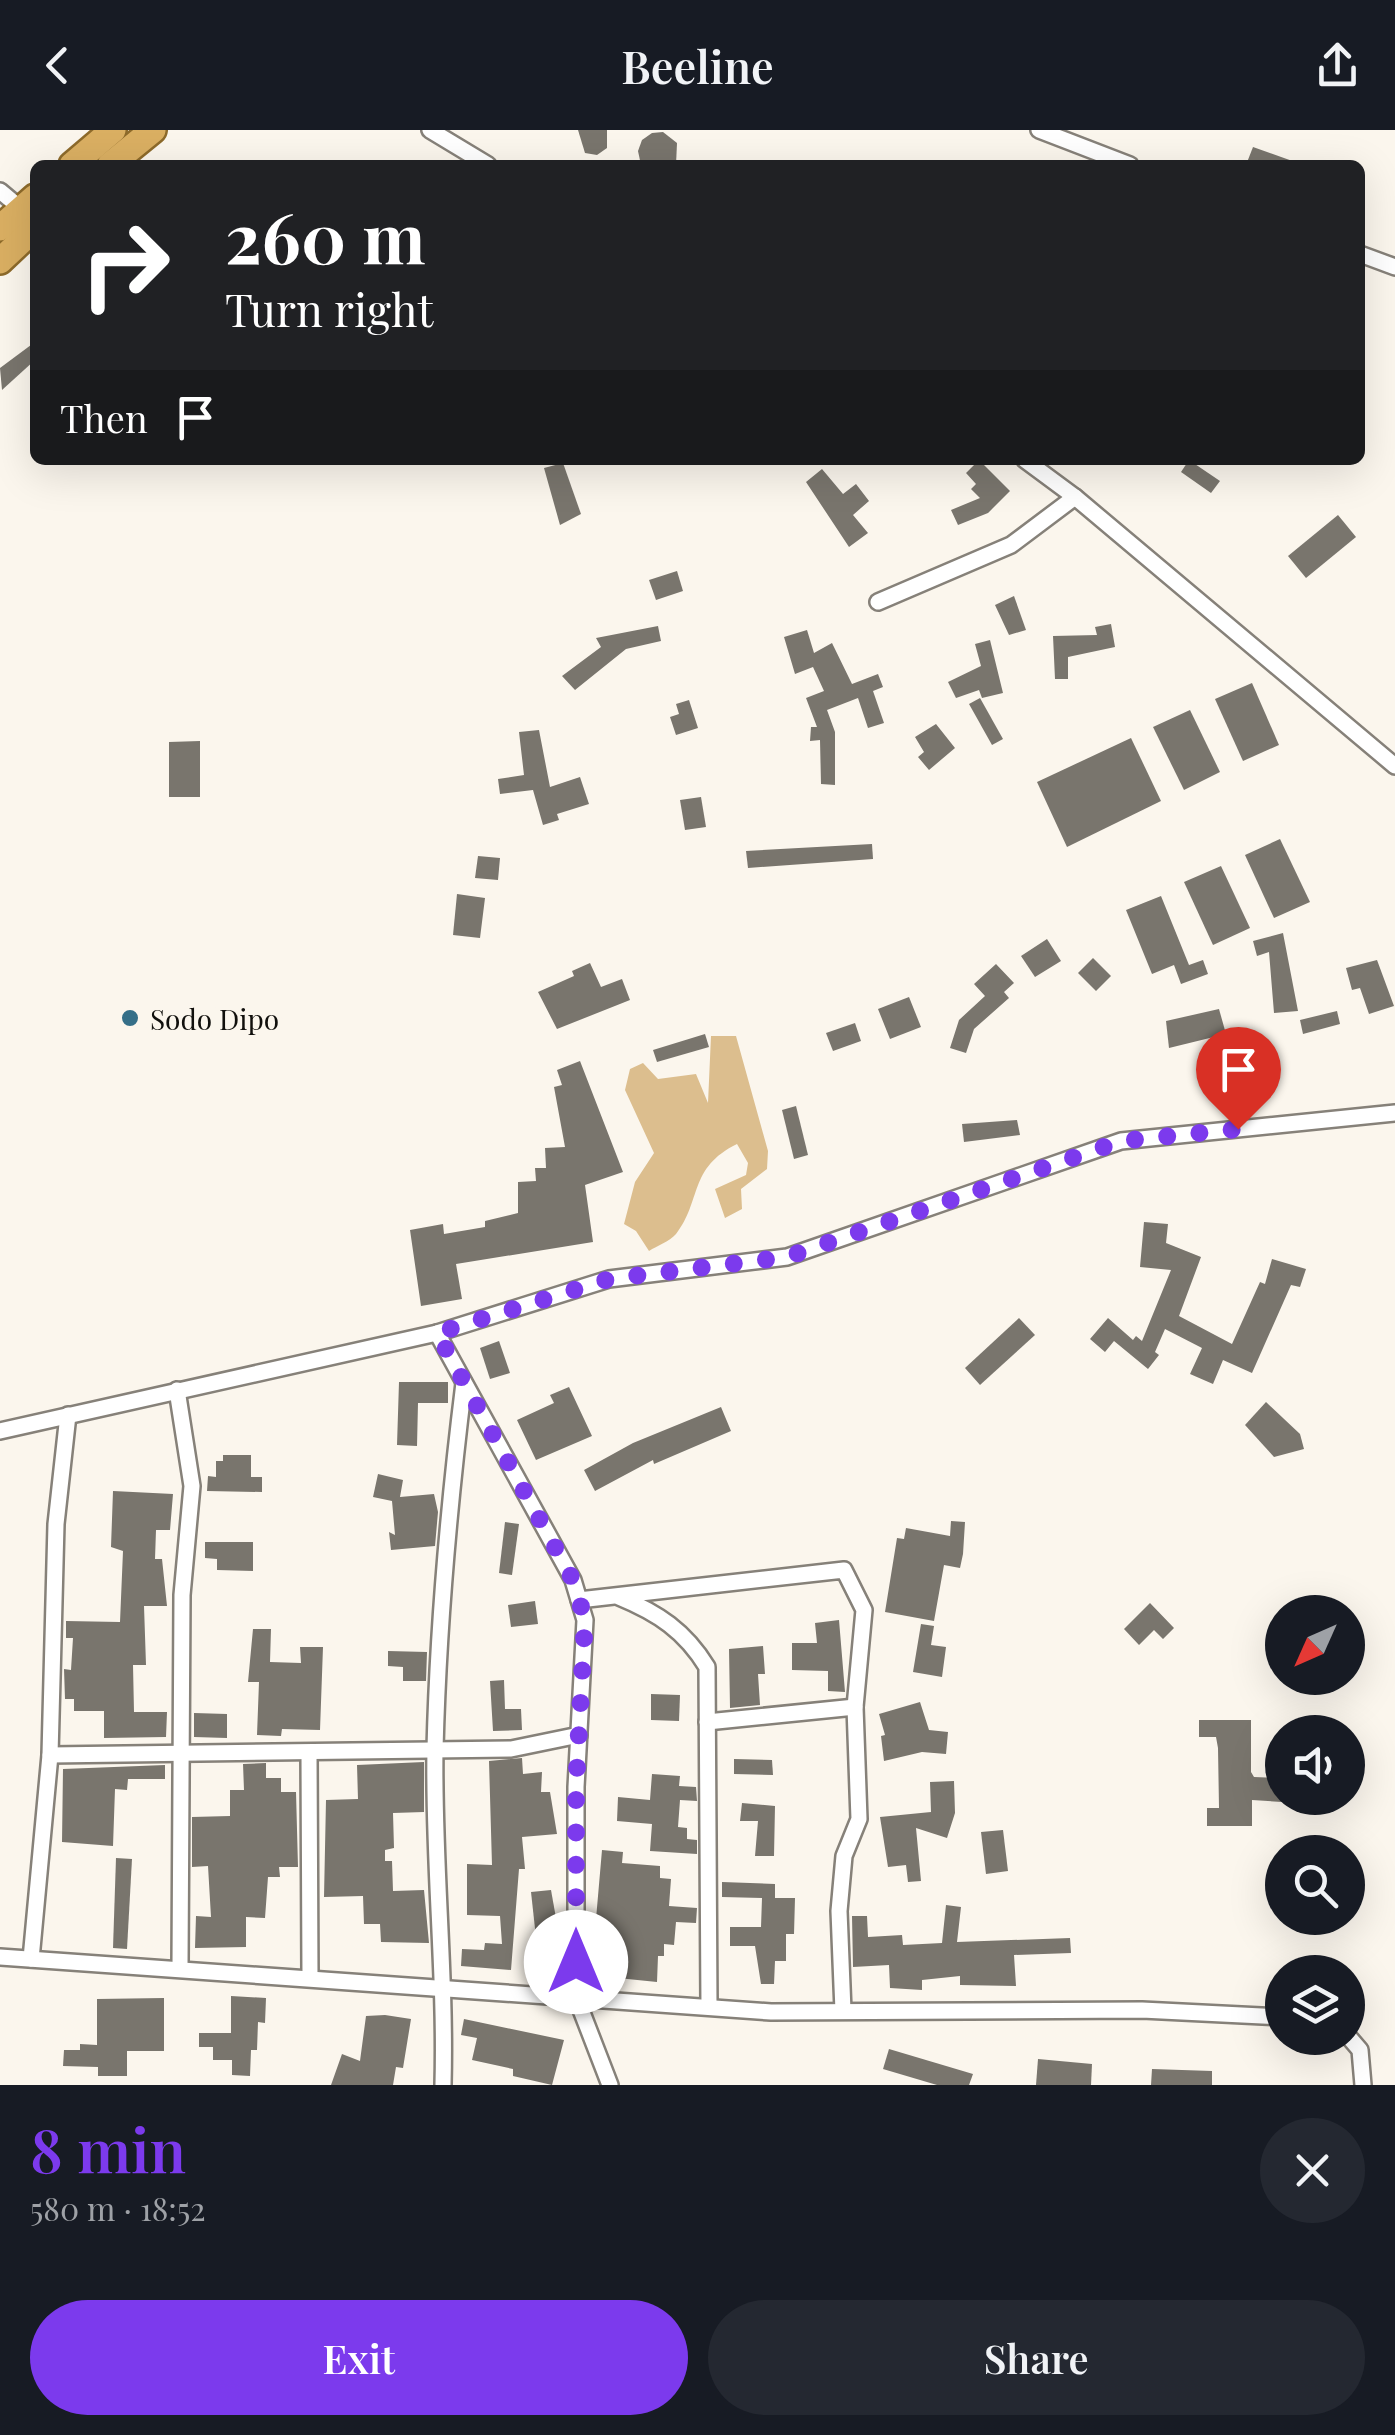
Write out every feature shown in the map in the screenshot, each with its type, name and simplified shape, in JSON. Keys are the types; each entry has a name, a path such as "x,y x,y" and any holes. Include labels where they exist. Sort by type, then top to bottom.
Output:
{"highway":[{"path":"78,160 113,130"},
{"path":"116,160 152,130"},
{"path":"0,228 30,215"},
{"path":"0,261 30,217"}],"street":[{"path":"430,130 480,160"},
{"path":"1039,130 1117,160"},
{"path":"0,192 30,213"},
{"path":"1365,256 1395,267"},
{"path":"1032,465 1076,497 1395,766"},
{"path":"878,602 1011,545 1076,497"},
{"path":"0,1431 437,1333 609,1279 787,1257 1121,1141 1395,1113"},
{"path":"437,1333 573,1580 585,1620 579,1735 576,1997 610,2085"},
{"path":"443,2085 446,1987 435,1750 450,1496 464,1383"},
{"path":"177,1390 192,1486 182,1595 180,1967"},
{"path":"31,1959 50,1756 56,1524 68,1415"},
{"path":"579,1600 844,1570 864,1610 855,1707 859,1818 844,1856 839,1911 843,2012"},
{"path":"616,1596 646,1608 687,1635 707,1667 709,2007"},
{"path":"707,1722 855,1707"},
{"path":"50,1756 511,1750 579,1735"},
{"path":"309,1753 310,1977"},
{"path":"0,1957 709,2007 843,2012 1142,2010 1265,2016"},
{"path":"1360,2055 1363,2085"}],"shaded area":[{"path":"711,1036 736,1036 768,1151 767,1169 741,1189 742,1209 725,1218 715,1189 746,1175 748,1163 737,1144 721,1153 703,1174 676,1234 649,1251 636,1231 624,1224 635,1182 654,1153 625,1090 630,1069 643,1063 658,1079 696,1074 708,1103"}],"building":[{"path":"578,130 607,130 607,148 597,155 585,153"},
{"path":"663,132 677,143 676,160 640,160 642,140"},
{"path":"1253,147 1290,160 1248,160"},
{"path":"30,346 30,365 2,390 0,368"},
{"path":"564,465 581,514 560,525 544,468"},
{"path":"974,465 984,465 1010,491 988,513 958,525 951,510 980,498 971,489 976,484 966,473"},
{"path":"1186,465 1196,465 1220,481 1211,493 1181,472"},
{"path":"822,469 843,494 856,484 869,501 853,515 868,533 849,547 806,482"},
{"path":"1338,515 1356,537 1306,578 1288,556"},
{"path":"677,571 683,591 656,600 649,580"},
{"path":"1014,596 1026,630 1009,635 995,605"},
{"path":"1111,624 1115,647 1068,657 1068,679 1055,679 1053,636 1097,635 1095,627"},
{"path":"658,626 661,641 626,649 575,690 562,676 601,647 596,638"},
{"path":"807,630 814,653 832,643 852,684 878,674 883,687 873,691 884,723 868,728 858,698 827,710 835,732 835,785 821,784 820,740 810,741 811,727 817,727 806,698 824,691 813,667 795,674 784,637"},
{"path":"990,640 1003,693 982,698 979,690 956,698 948,682 981,666 975,644"},
{"path":"1252,683 1279,745 1243,761 1215,699"},
{"path":"980,698 1003,739 992,745 969,704"},
{"path":"689,700 698,728 676,735 670,717 679,714 676,704"},
{"path":"1190,710 1220,772 1184,790 1153,727"},
{"path":"936,724 955,748 929,770 918,757 924,752 915,737"},
{"path":"539,730 550,787 580,777 589,804 557,814 559,820 543,825 533,790 500,794 498,779 524,775 519,732"},
{"path":"1131,738 1161,801 1067,847 1037,782"},
{"path":"200,741 200,797 169,797 169,742"},
{"path":"701,797 706,827 685,830 680,800"},
{"path":"1280,839 1310,902 1274,918 1245,855"},
{"path":"872,844 873,859 748,868 746,851"},
{"path":"478,856 500,858 498,880 475,878"},
{"path":"1221,866 1250,928 1213,945 1184,882"},
{"path":"457,894 485,898 480,938 453,935"},
{"path":"1161,896 1189,965 1203,960 1208,974 1181,984 1174,965 1152,974 1126,910"},
{"path":"1283,933 1298,1011 1274,1013 1269,952 1257,956 1253,941"},
{"path":"1047,939 1061,961 1035,977 1021,956"},
{"path":"1093,958 1111,976 1096,991 1078,973"},
{"path":"1377,960 1394,1006 1369,1014 1360,988 1352,990 1346,968"},
{"path":"590,963 601,987 622,979 630,1000 557,1029 538,992 574,976 572,971"},
{"path":"996,964 1014,983 1004,992 1009,998 974,1029 966,1053 950,1048 959,1020 985,996 974,984"},
{"path":"909,997 921,1027 890,1039 878,1009"},
{"path":"1219,1009 1226,1034 1169,1048 1166,1021"},
{"path":"1337,1011 1340,1024 1303,1034 1300,1020"},
{"path":"855,1023 861,1041 833,1051 826,1033"},
{"path":"705,1034 709,1047 657,1062 653,1050"},
{"path":"580,1061 623,1172 585,1185 593,1242 456,1264 462,1299 421,1306 410,1230 443,1224 444,1234 485,1227 485,1221 518,1213 518,1182 536,1181 535,1168 546,1168 545,1148 565,1147 554,1087 562,1085 557,1070"},
{"path":"796,1106 808,1155 794,1159 782,1110"},
{"path":"1017,1120 1020,1135 964,1142 962,1124"},
{"path":"1144,1222 1168,1224 1166,1243 1201,1257 1179,1316 1232,1344 1260,1282 1265,1284 1272,1259 1306,1269 1300,1287 1291,1285 1252,1373 1223,1360 1213,1384 1190,1374 1202,1348 1165,1329 1155,1352 1159,1355 1148,1369 1114,1341 1105,1352 1090,1339 1108,1318 1133,1340 1136,1336 1142,1341 1171,1270 1140,1267"},
{"path":"1019,1318 1035,1335 980,1385 965,1368"},
{"path":"499,1341 510,1373 490,1379 480,1348"},
{"path":"399,1382 448,1382 448,1403 418,1403 417,1446 397,1445"},
{"path":"569,1387 592,1436 536,1460 517,1420 554,1403 550,1395"},
{"path":"1266,1402 1300,1434 1304,1449 1274,1457 1245,1425"},
{"path":"721,1407 731,1431 654,1464 653,1460 595,1491 584,1470 633,1443"},
{"path":"223,1455 251,1455 251,1477 262,1477 262,1492 207,1491 208,1476 216,1477 216,1461 223,1461"},
{"path":"378,1474 403,1480 400,1497 434,1494 438,1512 435,1546 391,1550 389,1532 395,1535 392,1501 373,1497"},
{"path":"113,1491 173,1494 170,1530 156,1530 155,1559 162,1559 167,1606 144,1606 146,1665 133,1665 134,1712 167,1712 166,1737 104,1738 104,1711 74,1711 74,1699 65,1699 64,1669 71,1670 73,1638 66,1638 66,1621 120,1622 123,1551 111,1547"},
{"path":"951,1521 965,1522 963,1554 960,1568 944,1565 934,1621 885,1612 897,1538 904,1539 906,1528 950,1536"},
{"path":"505,1522 519,1524 512,1575 499,1573"},
{"path":"205,1542 253,1542 253,1571 217,1570 217,1559 205,1558"},
{"path":"535,1601 538,1624 511,1627 508,1605"},
{"path":"1150,1603 1174,1628 1163,1639 1154,1630 1139,1645 1124,1629"},
{"path":"839,1620 845,1692 828,1691 828,1671 792,1670 792,1643 817,1643 815,1623"},
{"path":"921,1624 934,1626 931,1645 946,1647 942,1677 913,1672"},
{"path":"253,1629 271,1629 270,1662 301,1663 300,1647 323,1647 320,1730 282,1729 281,1736 257,1735 259,1682 248,1682"},
{"path":"763,1646 765,1674 758,1674 760,1705 730,1708 729,1649"},
{"path":"388,1651 427,1652 426,1681 403,1681 403,1667 388,1666"},
{"path":"504,1680 505,1709 521,1709 522,1730 493,1731 490,1681"},
{"path":"651,1694 680,1695 679,1721 651,1720"},
{"path":"920,1702 929,1730 948,1732 946,1754 922,1752 884,1761 881,1736 885,1735 879,1714"},
{"path":"194,1713 227,1714 227,1738 194,1737"},
{"path":"1199,1720 1251,1720 1251,1772 1254,1777 1265,1777 1265,1801 1252,1800 1252,1826 1207,1826 1207,1808 1219,1808 1218,1748 1216,1737 1199,1737"},
{"path":"522,1758 523,1774 542,1772 541,1792 550,1792 557,1834 522,1837 525,1869 519,1869 511,1970 461,1966 462,1949 484,1950 485,1943 502,1944 500,1916 467,1915 467,1864 492,1865 489,1761"},
{"path":"734,1759 772,1760 773,1775 734,1774"},
{"path":"424,1762 424,1812 393,1813 394,1848 385,1850 385,1861 392,1861 393,1891 424,1890 429,1943 381,1942 380,1924 364,1924 363,1896 324,1897 326,1800 358,1799 357,1765"},
{"path":"266,1763 266,1778 281,1778 281,1792 296,1792 298,1867 279,1867 280,1877 268,1877 265,1918 246,1917 246,1947 195,1948 196,1916 211,1917 208,1866 192,1867 192,1817 230,1816 230,1790 244,1790 243,1764"},
{"path":"165,1765 165,1779 128,1779 127,1790 115,1789 113,1846 62,1842 63,1769"},
{"path":"652,1774 680,1776 679,1786 696,1787 697,1801 680,1800 678,1827 687,1828 687,1839 697,1840 697,1854 650,1851 652,1824 617,1821 618,1797 650,1800"},
{"path":"954,1781 955,1813 947,1838 916,1828 921,1881 908,1882 906,1865 888,1867 880,1817 931,1812 930,1782"},
{"path":"742,1803 775,1806 774,1856 755,1856 758,1821 740,1821"},
{"path":"1003,1830 1008,1871 986,1874 981,1832"},
{"path":"602,1850 623,1852 622,1863 660,1866 660,1878 671,1879 669,1906 697,1908 696,1923 676,1922 674,1945 664,1944 664,1956 658,1956 657,1982 598,1976 601,1919 596,1919"},
{"path":"116,1858 132,1859 127,1949 113,1948"},
{"path":"722,1882 775,1884 775,1898 795,1898 794,1934 786,1934 786,1961 775,1961 774,1984 761,1984 755,1946 730,1946 730,1927 761,1927 762,1898 722,1897"},
{"path":"551,1890 564,1963 539,1965 531,1892"},
{"path":"946,1905 961,1907 957,1942 1070,1938 1071,1953 1014,1955 1016,1986 960,1985 960,1976 922,1980 922,1990 890,1988 889,1965 853,1967 852,1916 867,1916 868,1937 902,1935 903,1945 942,1943"},
{"path":"231,1996 266,1998 265,2023 258,2022 257,2050 251,2050 250,2076 232,2075 232,2060 213,2060 213,2047 199,2047 199,2033 231,2033"},
{"path":"164,1998 164,2051 127,2051 127,2076 98,2076 98,2067 63,2066 64,2050 80,2050 80,2044 97,2045 97,1999"},
{"path":"366,2016 411,2019 403,2068 396,2067 393,2085 331,2085 342,2054 360,2061"},
{"path":"464,2019 564,2040 552,2085 513,2076 513,2069 472,2060 477,2038 461,2035"},
{"path":"889,2049 973,2074 969,2085 937,2085 883,2069"},
{"path":"1038,2059 1092,2064 1091,2085 1036,2085"},
{"path":"1152,2069 1212,2071 1212,2085 1151,2085"}],"place":[{"name":"Sodo Dipo","path":"130,1018"}],"route":[{"path":"576,1962 576,1787 585,1620 573,1580 437,1333 609,1279 787,1257 1121,1141 1238,1129"}]}
